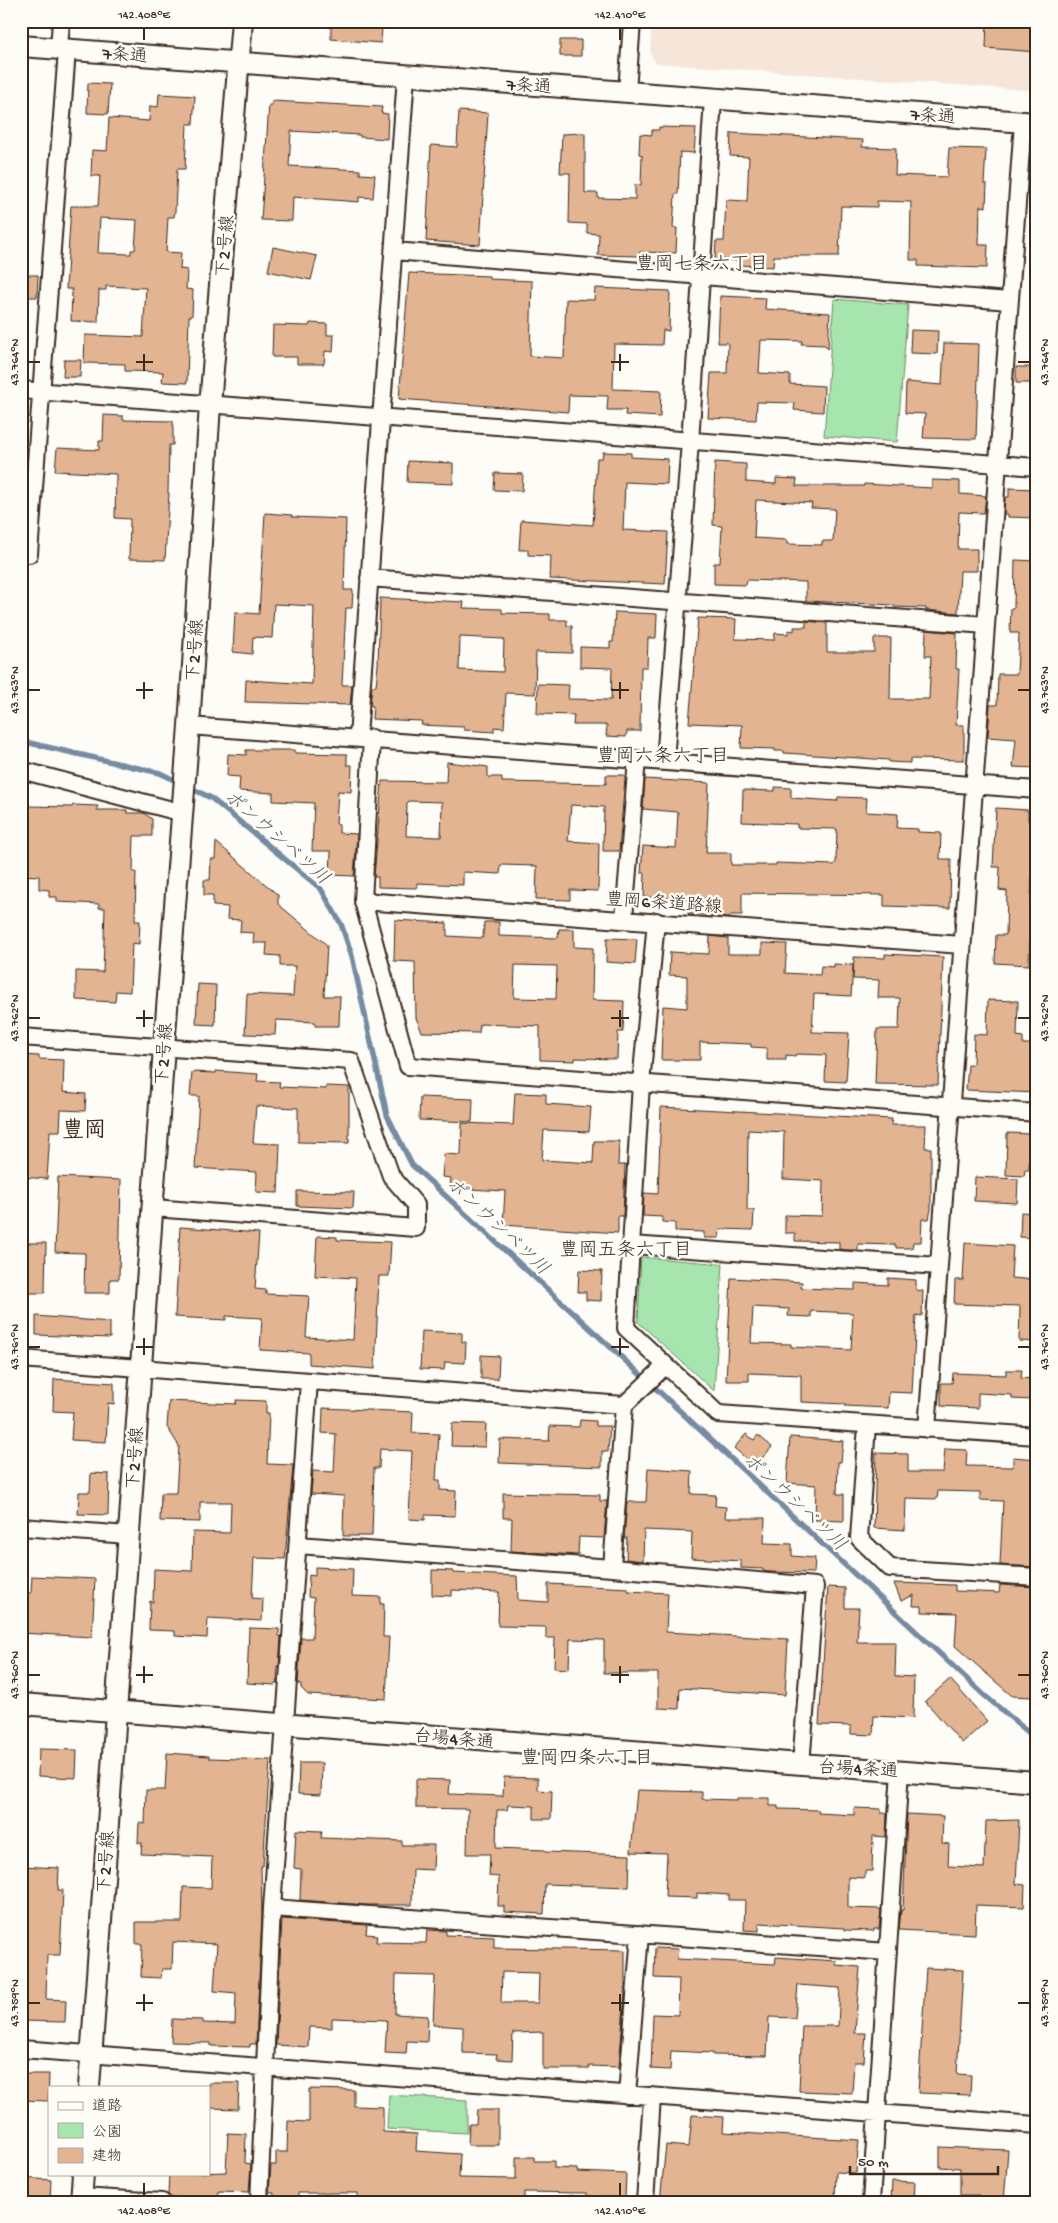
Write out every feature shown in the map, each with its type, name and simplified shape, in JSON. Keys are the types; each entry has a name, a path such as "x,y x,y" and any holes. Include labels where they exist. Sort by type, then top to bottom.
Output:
{"street":[{"path":"21,553 29,554 42,392 63,50 61,21"},
{"name":"下2号線","path":"89,2086 128,1535 189,726 210,405 242,21"},
{"path":"627,92 632,21"},
{"name":"7条通","path":"21,46 1030,122"},
{"path":"406,76 369,578 362,901 408,1066 1037,1114"},
{"path":"665,761 714,99"},
{"path":"927,1429 1009,301 1030,122"},
{"path":"394,251 1009,301"},
{"path":"21,390 1037,467"},
{"path":"369,578 986,625"},
{"path":"189,726 1037,790"},
{"path":"624,919 637,759"},
{"path":"21,770 183,806"},
{"name":"豊岡6条道路線","path":"362,901 656,921 962,945"},
{"path":"656,921 641,1084 626,1328 660,1370 718,1414 1037,1436"},
{"path":"21,1036 351,1061 391,1176 416,1206 416,1228 153,1208"},
{"path":"631,1244 939,1266"},
{"path":"21,1359 310,1381 629,1400"},
{"path":"612,1568 629,1400 660,1370"},
{"path":"259,2202 272,1908 310,1381"},
{"path":"867,1425 859,1538 890,1568 1037,1576"},
{"path":"21,1527 128,1535"},
{"path":"298,1545 612,1568 815,1586 801,1765"},
{"name":"台場4条通","path":"21,1704 1037,1782"},
{"path":"872,2202 900,1771"},
{"path":"272,1908 888,1952"},
{"path":"627,2095 640,1934"},
{"path":"21,2049 1037,2125"},
{"path":"645,2202 652,2097"},
{"path":"83,2176 81,2199 162,2202"}],"shaded area":[{"path":"652,21 1037,21 1037,91 656,63 650,53"}],"green space":[{"path":"834,299 908,305 897,442 824,436"},
{"path":"641,1257 723,1264 714,1391 638,1322"},
{"path":"389,2095 467,2100 467,2133 387,2129"}],"building":[{"path":"331,21 376,21 376,26 382,26 381,43 331,39"},
{"path":"987,21 1037,21 1037,52 986,48"},
{"path":"560,40 581,40 581,56 560,56"},
{"path":"88,83 110,84 108,114 87,113"},
{"path":"159,94 195,96 193,124 187,124 185,169 177,169 174,217 168,217 166,252 181,253 180,269 187,270 186,289 193,290 192,316 189,316 187,383 162,382 163,372 125,371 125,364 84,363 85,335 143,337 146,288 106,286 106,290 99,290 98,322 71,321 72,289 66,289 71,206 98,206 100,176 91,176 92,150 107,151 109,118 149,121 150,106 158,107","holes":["100,218 137,220 135,250 131,250 131,254 98,253"]},
{"path":"272,101 382,107 381,113 388,114 387,139 360,137 360,135 291,131 289,166 360,170 360,174 375,175 373,198 359,197 359,202 293,197 292,221 261,220 269,105 272,105"},
{"path":"459,111 488,113 480,245 426,241 431,145 457,147"},
{"path":"659,127 696,128 694,153 680,152 678,194 675,194 673,228 677,228 676,253 640,252 639,256 598,255 599,234 587,233 587,224 569,223 570,173 560,173 562,134 585,133 585,193 598,193 598,198 635,199 635,185 641,185 642,155 639,154 640,134 652,135 652,130 659,130"},
{"path":"731,133 863,140 862,147 896,148 895,175 947,177 949,148 986,149 984,184 987,184 986,207 980,206 979,245 988,245 987,268 918,266 918,260 910,260 911,202 877,201 877,207 841,206 839,256 774,256 773,267 740,265 740,261 715,259 716,241 724,241 726,200 747,201 749,157 730,156"},
{"path":"273,247 317,256 311,280 268,271"},
{"path":"409,273 489,276 489,279 532,281 530,356 564,358 566,299 594,300 595,288 670,291 669,331 663,330 662,345 614,344 613,389 661,391 660,417 625,415 626,410 607,410 608,396 569,395 568,412 399,399"},
{"path":"21,275 38,275 37,297 21,297"},
{"path":"720,296 766,298 765,309 830,313 828,349 825,345 801,344 802,341 761,340 759,373 790,375 790,384 824,386 823,412 794,410 795,403 757,402 756,420 708,418 711,373 727,373 728,343 718,343"},
{"path":"310,323 327,324 327,335 334,335 333,352 325,351 324,364 297,364 297,357 272,357 273,325 309,326"},
{"path":"911,330 938,331 937,354 910,353"},
{"path":"944,343 979,344 976,439 923,438 925,414 905,413 906,382 942,385"},
{"path":"64,360 81,360 80,377 63,377"},
{"path":"1016,367 1037,367 1037,383 1016,383"},
{"path":"104,415 123,416 123,420 173,421 173,445 169,445 169,493 165,560 129,559 130,519 115,518 116,474 55,471 57,448 99,450 99,441 103,441"},
{"path":"603,452 631,453 631,457 668,459 667,484 625,482 623,530 668,532 665,584 550,579 551,556 528,555 528,550 519,550 521,520 593,525 597,458 602,458"},
{"path":"408,461 453,463 453,484 407,482"},
{"path":"715,462 746,464 746,482 776,484 776,478 797,479 796,486 864,486 864,484 932,488 932,480 960,481 960,494 986,496 984,513 959,512 958,549 977,549 977,571 960,571 958,613 926,610 926,608 894,607 894,605 806,601 806,582 747,580 746,585 714,584 714,563 720,563 722,526 713,525","holes":["756,500 812,503 811,508 835,509 833,541 822,541 822,545 787,544 787,540 754,538"]},
{"path":"495,473 523,474 522,491 494,490"},
{"path":"1009,488 1037,489 1037,518 1008,517 1008,514 1004,514 1005,497 1009,497"},
{"path":"265,513 292,515 292,517 346,519 344,590 353,590 352,608 346,608 342,685 352,685 350,705 245,702 246,680 312,684 314,606 274,604 272,638 253,637 252,654 233,652 235,612 259,614"},
{"path":"1015,560 1037,561 1037,768 1013,767 1016,739 988,737 990,705 997,705 998,674 1017,674 1019,633 1010,633 1011,608 1014,608"},
{"path":"380,598 464,602 463,608 502,609 502,613 550,614 550,620 567,620 567,626 572,626 572,653 536,652 535,694 506,693 504,728 494,727 494,732 464,730 464,727 421,725 422,721 372,719 373,706 370,705 372,686 376,686","holes":["460,637 504,639 503,672 459,670"]},
{"path":"615,612 657,614 656,638 648,638 647,667 641,667 640,731 627,731 626,737 606,736 607,725 573,725 574,715 537,714 538,684 569,685 568,699 611,700 612,668 580,667 580,647 610,648 610,642 613,642"},
{"path":"698,618 736,619 735,639 774,640 775,633 788,634 788,630 794,631 794,627 806,627 806,621 827,623 827,652 874,652 874,638 891,638 890,699 929,699 931,656 925,656 926,630 957,633 956,669 959,669 956,725 964,725 964,760 910,759 910,763 889,762 889,760 784,753 784,751 775,751 775,749 741,748 742,725 689,723"},
{"path":"246,750 295,750 295,753 347,754 347,765 352,765 351,792 338,791 336,824 339,824 339,833 357,834 354,876 330,875 331,851 312,851 314,803 273,801 273,793 239,791 240,777 227,776 228,754 246,755"},
{"path":"447,762 488,767 488,777 502,777 502,782 606,784 606,775 624,775 619,851 603,851 604,807 571,805 568,841 599,843 598,891 570,890 570,900 536,899 537,866 501,865 500,874 463,872 463,885 417,883 417,888 378,887 378,877 374,877 382,781 446,782","holes":["409,801 442,802 441,837 406,836 407,803"]},
{"path":"645,779 709,783 706,853 731,853 731,865 776,865 776,863 834,865 836,862 837,829 797,828 797,824 742,822 743,790 775,791 775,787 791,788 791,798 837,801 838,797 867,798 866,812 898,814 897,828 918,829 918,832 941,833 940,859 951,859 950,908 884,906 884,895 742,893 742,915 731,915 729,918 688,914 688,899 644,897 645,873 641,873 643,846 676,848 678,812 643,809"},
{"path":"73,805 98,806 97,810 127,810 127,813 144,813 152,819 152,836 134,836 133,872 136,872 135,921 140,921 139,944 132,943 130,992 116,991 115,1002 76,1000 76,971 103,972 105,908 99,908 99,904 57,902 57,897 49,897 49,890 39,889 39,876 21,875 21,858 24,858 28,806 72,807"},
{"path":"996,808 1028,810 1028,821 1037,822 1037,843 1033,843 1029,965 995,963 996,935 1006,935 1007,891 999,890 1000,867 993,867"},
{"path":"216,842 278,895 278,904 327,945 324,996 340,996 339,1026 315,1026 315,1022 276,1020 275,1035 245,1034 247,994 293,996 295,966 280,966 280,956 266,955 267,943 253,943 254,933 240,932 241,920 227,919 228,907 213,906 213,895 204,895 204,880 210,880 211,859 215,859"},
{"path":"395,920 447,923 447,936 483,938 484,922 499,922 499,936 558,938 559,929 574,929 574,947 593,948 592,1000 624,1001 623,1032 618,1032 617,1059 575,1058 575,1061 540,1060 540,1026 480,1024 479,1033 422,1032 416,1018 415,962 394,961","holes":["515,965 557,966 556,999 514,998"]},
{"path":"710,936 728,938 728,954 762,954 762,943 787,944 785,973 820,975 821,966 834,967 834,964 853,965 851,996 814,994 812,1032 849,1033 846,1082 825,1081 826,1055 796,1054 795,1056 786,1055 786,1060 767,1060 767,1048 751,1047 751,1044 700,1042 700,1060 661,1060 663,1006 687,1008 687,976 669,975 670,952 709,954"},
{"path":"607,938 637,939 635,964 606,962"},
{"path":"885,954 943,957 938,1085 875,1084 877,1029 899,1029 900,998 878,998 879,980 853,979 854,957 885,958"},
{"path":"198,984 216,985 215,1025 196,1024"},
{"path":"988,1000 1018,1001 1017,1036 1023,1037 1023,1044 1037,1044 1037,1093 966,1090 968,1065 973,1065 974,1034 987,1035"},
{"path":"21,1055 39,1056 39,1059 64,1060 63,1092 86,1094 85,1111 61,1110 60,1131 50,1131 47,1179 21,1177"},
{"path":"216,1071 258,1074 257,1081 280,1082 279,1087 326,1089 326,1086 349,1087 349,1143 298,1142 298,1108 256,1106 253,1143 280,1144 278,1193 256,1192 257,1172 195,1168 199,1096 190,1096 192,1072 216,1073"},
{"path":"515,1093 546,1094 546,1104 591,1107 589,1132 544,1130 542,1160 593,1163 594,1141 619,1141 618,1165 625,1165 623,1216 618,1216 618,1233 503,1225 505,1191 450,1188 451,1178 442,1177 444,1154 461,1155 462,1123 513,1125"},
{"path":"420,1097 473,1099 472,1122 419,1120"},
{"path":"661,1107 892,1119 891,1125 926,1125 925,1148 931,1148 931,1209 929,1219 922,1219 921,1242 913,1242 912,1248 896,1248 896,1245 858,1244 858,1250 848,1250 839,1249 839,1242 795,1241 795,1233 785,1233 785,1215 822,1216 823,1181 783,1179 784,1132 748,1130 747,1210 754,1210 753,1230 720,1229 719,1238 704,1238 704,1232 675,1231 675,1223 662,1222 662,1217 643,1216 644,1193 658,1194"},
{"path":"1007,1133 1030,1134 1029,1170 1025,1170 1024,1176 1006,1175"},
{"path":"58,1177 121,1180 119,1279 110,1279 110,1293 84,1293 85,1253 55,1252"},
{"path":"975,1177 1018,1179 1017,1203 974,1201"},
{"path":"297,1191 354,1192 353,1208 297,1206"},
{"path":"1021,1212 1037,1213 1037,1238 1020,1237"},
{"path":"180,1227 259,1233 255,1289 266,1290 266,1294 309,1296 306,1337 353,1340 356,1278 315,1276 317,1236 337,1237 337,1240 391,1242 389,1276 379,1276 375,1369 309,1364 309,1353 260,1350 262,1318 226,1316 226,1320 175,1317"},
{"path":"21,1243 46,1243 45,1293 21,1293"},
{"path":"965,1243 1013,1246 1011,1278 1037,1280 1037,1342 1019,1341 1020,1306 954,1304 955,1280 963,1280"},
{"path":"579,1270 602,1271 601,1301 586,1300 586,1292 578,1292"},
{"path":"731,1278 802,1282 801,1288 855,1290 855,1283 888,1285 888,1278 916,1280 916,1290 923,1291 922,1316 916,1315 912,1393 889,1392 888,1408 801,1402 801,1375 749,1373 749,1381 726,1381","holes":["753,1307 789,1309 788,1316 811,1317 811,1311 853,1313 851,1350 791,1347 791,1344 751,1343"]},
{"path":"36,1316 110,1322 110,1338 36,1335"},
{"path":"422,1331 462,1333 462,1342 466,1342 465,1363 445,1362 444,1370 420,1369"},
{"path":"481,1355 499,1356 498,1379 481,1379"},
{"path":"1006,1370 1022,1370 1021,1378 1033,1379 1033,1400 1012,1399 1012,1395 978,1393 978,1408 941,1406 941,1383 952,1383 953,1373 1006,1375"},
{"path":"54,1379 114,1383 114,1404 108,1403 106,1442 71,1440 73,1412 53,1411"},
{"path":"236,1400 266,1401 266,1413 269,1413 267,1464 293,1465 285,1559 254,1558 252,1598 263,1599 262,1621 208,1618 207,1638 175,1636 175,1631 149,1630 150,1601 153,1602 154,1569 192,1571 193,1532 230,1533 231,1502 200,1502 200,1522 160,1521 161,1493 176,1493 179,1446 167,1427 169,1401 236,1404"},
{"path":"323,1408 413,1412 412,1433 439,1434 436,1480 440,1480 440,1490 456,1491 455,1516 425,1515 425,1520 409,1519 412,1451 380,1449 379,1468 374,1468 372,1536 343,1536 344,1496 311,1494 313,1471 334,1472 336,1434 322,1433"},
{"path":"580,1420 596,1421 596,1426 610,1426 608,1452 602,1451 602,1467 499,1463 500,1439 549,1441 550,1426 579,1427"},
{"path":"452,1423 486,1424 485,1447 451,1446"},
{"path":"746,1434 754,1440 758,1435 772,1447 755,1466 734,1448"},
{"path":"790,1437 843,1441 841,1462 838,1462 837,1494 844,1494 844,1521 815,1520 816,1485 787,1483"},
{"path":"945,1449 967,1450 966,1466 1013,1467 1013,1457 1037,1459 1037,1567 1000,1565 1003,1501 980,1500 980,1492 938,1491 937,1499 906,1498 905,1530 874,1528 876,1453 908,1454 908,1472 943,1472"},
{"path":"648,1468 692,1471 691,1494 716,1495 715,1506 726,1507 725,1518 765,1518 764,1543 792,1544 792,1556 815,1558 814,1573 770,1572 763,1571 763,1569 741,1568 741,1561 691,1558 692,1532 644,1530 643,1561 626,1559 627,1538 624,1538 627,1502 646,1502"},
{"path":"91,1473 109,1474 108,1515 78,1514 79,1492 90,1492"},
{"path":"503,1493 600,1495 600,1501 607,1501 604,1538 579,1537 578,1555 511,1551 512,1518 503,1518"},
{"path":"315,1567 353,1569 352,1596 381,1597 380,1604 384,1604 383,1637 389,1637 386,1699 308,1695 301,1688 301,1684 298,1684 301,1638 312,1638 314,1598 308,1597 309,1575 315,1576"},
{"path":"432,1570 453,1571 453,1573 517,1576 518,1600 548,1602 548,1584 629,1588 628,1591 668,1593 666,1632 788,1639 785,1695 680,1688 679,1709 658,1708 658,1673 604,1673 604,1640 570,1639 569,1669 554,1668 555,1638 546,1638 546,1627 498,1626 499,1592 452,1590 452,1596 432,1595"},
{"path":"32,1576 95,1579 92,1637 21,1633 21,1593 31,1593"},
{"path":"894,1583 955,1585 955,1591 999,1593 1000,1585 1037,1587 1032,1697 1012,1696 955,1646 957,1613 922,1612 922,1606 913,1606 914,1595 901,1601"},
{"path":"828,1587 845,1588 845,1608 859,1608 857,1642 896,1642 895,1676 914,1677 913,1718 874,1716 873,1735 851,1734 851,1726 819,1725"},
{"path":"249,1628 279,1629 279,1636 281,1637 279,1667 277,1683 275,1685 247,1683"},
{"path":"950,1679 987,1721 962,1743 925,1701"},
{"path":"39,1749 77,1750 76,1778 38,1776"},
{"path":"167,1753 209,1756 209,1758 270,1760 263,1866 261,1866 262,1915 256,2044 250,2044 250,2047 211,2046 211,2043 171,2042 172,2019 203,2020 203,2023 235,2024 236,1993 214,1991 217,1944 173,1942 172,1969 162,1969 161,1978 141,1977 142,1944 136,1944 136,1922 182,1922 183,1887 211,1888 212,1857 141,1854 142,1843 138,1843 139,1823 145,1824 146,1790 165,1790"},
{"path":"299,1763 322,1763 321,1795 298,1794"},
{"path":"504,1777 538,1778 538,1790 552,1791 551,1819 534,1819 534,1806 508,1805 507,1810 497,1810 496,1848 630,1855 629,1887 545,1884 544,1914 504,1912 504,1906 498,1906 499,1877 489,1876 490,1854 467,1854 468,1809 416,1808 416,1779 450,1780 449,1794 503,1796"},
{"path":"637,1790 702,1792 702,1799 737,1800 737,1798 770,1798 770,1806 778,1806 778,1809 819,1810 818,1813 854,1815 854,1808 881,1809 881,1813 887,1813 886,1837 873,1836 872,1871 865,1871 865,1878 848,1877 848,1908 881,1909 879,1929 874,1929 874,1931 844,1930 844,1928 759,1923 759,1931 744,1930 745,1900 729,1900 729,1895 697,1893 697,1898 665,1897 667,1853 631,1852"},
{"path":"907,1814 943,1816 942,1843 949,1844 948,1866 984,1868 986,1821 1019,1820 1016,1884 1025,1885 1024,1907 976,1905 975,1934 899,1930 901,1910 903,1910"},
{"path":"296,1830 322,1831 321,1838 402,1841 402,1845 434,1845 433,1870 413,1869 412,1905 367,1905 300,1900 301,1869 294,1868"},
{"path":"21,1866 59,1868 58,1890 63,1890 60,1955 47,1955 46,1999 66,2000 65,2022 21,2021"},
{"path":"282,1919 367,1925 366,1934 377,1935 376,1942 426,1943 427,1930 446,1931 446,1935 494,1937 494,1948 625,1950 625,1993 619,2067 589,2066 589,2069 543,2069 543,2032 513,2033 512,2060 496,2059 497,2054 463,2053 463,2027 433,2025 435,1976 396,1975 395,2014 428,2016 427,2042 407,2041 406,2054 385,2053 387,2020 332,2018 332,2028 309,2027 308,2047 276,2045","holes":["502,1972 539,1973 538,2003 501,2003"]},
{"path":"655,1948 678,1949 677,1959 775,1964 776,1957 836,1961 836,1965 860,1967 855,2033 866,2033 864,2062 854,2062 852,2093 799,2091 802,2026 838,2026 840,1988 798,1985 795,2018 769,2017 767,2056 713,2055 713,2053 671,2051 670,2070 651,2069 653,2014 678,2015 679,1979 654,1978"},
{"path":"926,1968 963,1970 957,2074 971,2075 970,2095 918,2093"},
{"path":"21,2074 49,2074 48,2101 21,2100"},
{"path":"209,2083 239,2083 238,2109 210,2108"},
{"path":"309,2089 354,2090 354,2106 383,2107 383,2132 417,2134 416,2151 460,2154 459,2178 516,2179 516,2157 534,2157 534,2161 554,2161 554,2168 577,2169 577,2172 626,2174 625,2198 587,2196 587,2193 524,2192 524,2202 358,2202 358,2193 298,2193 298,2202 273,2202 274,2193 269,2193 271,2165 276,2165 276,2152 287,2152 288,2121 309,2122"},
{"path":"477,2110 498,2110 498,2145 468,2145 469,2124 476,2124"},
{"path":"692,2115 724,2117 723,2132 859,2140 856,2173 836,2172 835,2202 660,2201 666,2145 689,2147"},
{"path":"228,2133 246,2134 245,2163 251,2164 249,2192 219,2191 218,2200 171,2198 168,2194 169,2176 210,2176 210,2173 226,2172"},
{"path":"940,2147 1008,2150 1004,2202 979,2202 979,2195 960,2195 960,2168 940,2167"},
{"path":"22,2178 51,2180 50,2199 21,2198"},
{"path":"892,2181 915,2182 914,2202 891,2202"}],"waterway":[{"name":"ポンウシベツ川","path":"21,741 160,773 180,783"},
{"name":"ポンウシベツ川","path":"189,787 211,798 321,889 341,924 352,956 387,1115 412,1165 666,1398 984,1695 1034,1737"}],"district":[{"name":"豊岡七条六丁目","path":"702,262"},
{"name":"豊岡六条六丁目","path":"663,754"},
{"name":"豊岡","path":"84,1128"},
{"name":"豊岡五条六丁目","path":"626,1248"},
{"name":"豊岡四条六丁目","path":"587,1756"}]}
